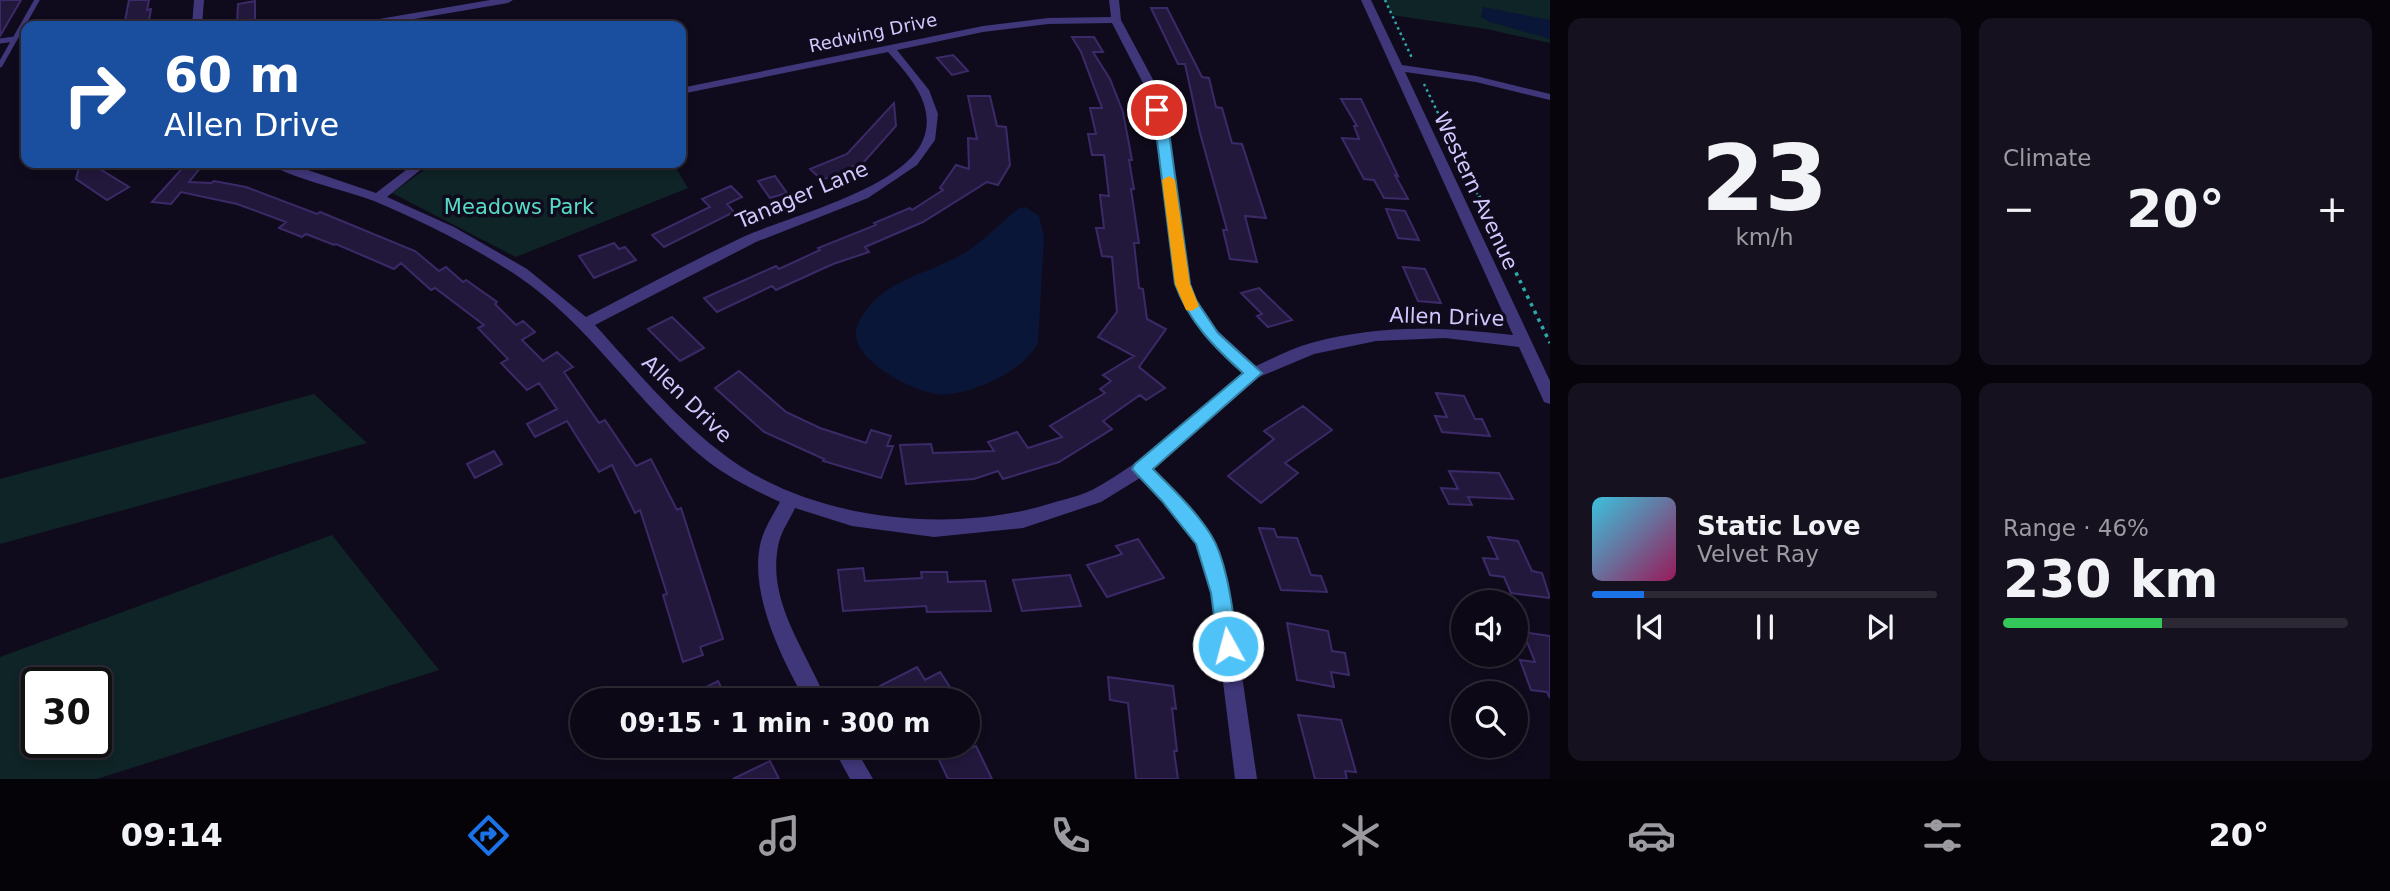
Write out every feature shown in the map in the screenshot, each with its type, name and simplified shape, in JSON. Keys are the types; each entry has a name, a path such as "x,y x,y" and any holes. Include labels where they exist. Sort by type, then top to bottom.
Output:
{"street":[{"path":"197,21 199,0"},
{"path":"385,21 508,0"},
{"path":"1114,0 1116,20 1151,88 1163,132 1182,284 1189,302 1213,337 1254,373"},
{"name":"Western Avenue","path":"1366,0 1550,398"},
{"name":"Redwing Drive","path":"686,90 1015,24 1116,20"},
{"name":"Tanager Lane","path":"585,324 709,258 800,217 871,191 903,171 920,155 928,141 933,112 929,98 890,48"},
{"path":"1398,68 1476,79 1550,97"},
{"name":"Allen Drive","path":"290,168 378,198 449,230 522,272 585,324 668,415 713,456 750,480 791,499 852,519 934,529 1023,520 1095,497 1141,469 1254,373 1311,349 1376,335 1445,333 1525,342"},
{"path":"378,198 417,168"},
{"path":"1141,469 1168,495 1204,541 1221,593 1245,779"},
{"path":"791,499 769,546 771,601 791,657 809,688"},
{"path":"849,758 862,779"}],"lane":[{"path":"25,21 37,0"},
{"path":"0,65 21,28"},
{"path":"0,41 15,39"}],"path":[{"path":"1385,0 1550,343"}],"green space":[{"path":"1385,0 1550,0 1550,43 1486,29 1392,15"},
{"name":"Meadows Park","path":"427,168 676,168 688,188 516,257 392,193"},
{"path":"314,394 367,443 0,544 0,479"},
{"path":"332,535 439,670 97,779 0,779 0,657"}],"water":[{"path":"1483,7 1550,20 1550,39 1490,22 1481,17"},
{"path":"1026,207 1039,216 1044,237 1038,341 1023,362 995,380 978,387 963,392 936,394 896,379 869,359 860,348 856,336 858,324 867,309 879,297 892,287 966,252 1019,208"}],"building":[{"path":"0,0 21,0 0,36"},
{"path":"129,0 149,0 149,21 125,21"},
{"path":"255,1 255,21 237,21 238,4"},
{"path":"1151,8 1167,8 1202,77 1209,78 1216,107 1222,108 1232,143 1242,144 1266,218 1245,216 1257,262 1230,259 1223,230 1227,230 1200,133 1185,64 1178,64"},
{"path":"1072,37 1094,37 1103,52 1093,52 1110,79 1123,112 1132,160 1129,160 1139,243 1134,243 1139,288 1143,289 1147,319 1166,329 1139,367 1165,388 1146,400 1140,395 1103,421 1112,429 1059,462 1003,479 998,471 974,479 906,484 900,445 931,444 933,453 994,451 988,442 1017,432 1028,448 1062,437 1050,426 1105,393 1100,389 1111,381 1103,375 1134,356 1098,337 1117,312 1112,257 1102,256 1096,228 1104,228 1100,195 1109,196 1104,155 1092,155 1088,134 1096,134 1090,108 1102,108 1081,52"},
{"path":"953,55 968,71 952,75 937,58"},
{"path":"968,96 990,96 997,126 1006,127 1010,165 998,185 987,182 923,222 865,247 869,252 833,264 776,290 772,286 717,312 704,298 776,266 779,269 820,250 818,248 876,225 874,223 910,208 912,210 943,190 940,188 956,165 969,169 968,138 977,139"},
{"path":"1341,99 1361,99 1408,199 1384,198 1374,180 1364,179 1342,138 1359,139 1354,126 1357,126"},
{"path":"894,103 896,126 864,162 822,180 810,169 847,154"},
{"path":"79,168 98,168 129,187 107,200 76,179"},
{"path":"183,168 200,168 189,182 214,181 246,187 317,214 320,212 415,251 439,271 446,267 463,282 466,280 497,302 495,304 516,325 523,321 535,332 522,340 543,361 557,352 573,367 564,372 599,423 605,420 636,466 651,459 677,510 681,508 723,639 700,647 703,655 683,662 663,595 667,594 640,510 635,513 612,465 599,472 567,421 535,437 527,424 557,409 539,383 527,390 501,363 508,359 478,328 484,325 435,288 431,290 401,263 394,269 336,244 306,234 302,237 279,228 286,222 237,204 181,192 171,204 152,202"},
{"path":"775,176 787,193 770,198 758,181"},
{"path":"731,186 742,197 727,204 734,212 664,247 652,235 710,207 702,199"},
{"path":"1386,209 1405,211 1419,240 1398,238"},
{"path":"614,243 619,249 625,247 636,260 594,278 579,256"},
{"path":"1403,267 1425,269 1441,303 1418,301"},
{"path":"1259,288 1292,320 1268,327 1257,316 1262,314 1241,293"},
{"path":"672,317 704,348 680,361 648,329"},
{"path":"739,371 786,412 820,428 866,443 871,430 891,436 887,446 893,446 881,478 823,461 824,459 764,432 715,388"},
{"path":"1436,393 1464,396 1475,419 1482,419 1490,436 1442,432 1435,416 1447,417"},
{"path":"1303,406 1332,430 1285,463 1298,473 1261,503 1228,476 1274,439 1264,431"},
{"path":"494,451 502,464 475,478 467,464"},
{"path":"1449,471 1499,473 1513,499 1468,497 1472,505 1449,504 1441,488 1458,489"},
{"path":"1259,528 1274,529 1277,537 1297,538 1311,575 1321,576 1327,592 1281,590"},
{"path":"1488,537 1518,541 1532,571 1542,573 1550,598 1528,595 1528,590 1510,590 1504,577 1490,575 1483,558 1498,559"},
{"path":"1138,539 1164,578 1107,597 1087,565 1122,554 1116,546"},
{"path":"863,568 865,581 922,578 921,572 947,572 948,582 985,581 991,611 927,612 926,606 843,611 838,570"},
{"path":"1070,575 1081,606 1022,611 1013,580"},
{"path":"1287,623 1328,631 1332,651 1345,653 1349,675 1331,672 1334,687 1297,680"},
{"path":"1528,633 1550,636 1550,698 1547,692 1531,690 1523,667 1528,667 1528,661 1535,662 1528,644"},
{"path":"917,667 925,680 940,672 950,687 881,688 880,686"},
{"path":"1108,677 1173,686 1176,709 1172,708 1177,751 1174,751 1178,779 1136,779 1128,703 1110,700"},
{"path":"718,681 721,688 704,688"},
{"path":"1298,715 1341,720 1356,772 1345,771 1347,779 1315,779"},
{"path":"980,754 992,779 948,779 939,760 980,758"},
{"path":"770,761 779,779 733,779"}],"slow traffic":[{"path":"1169,180 1182,284 1192,306"}],"route":[{"path":"1157,110 1163,132 1182,284 1189,302 1213,337 1254,373 1141,469 1168,495 1204,541 1221,593 1228,646"}]}
